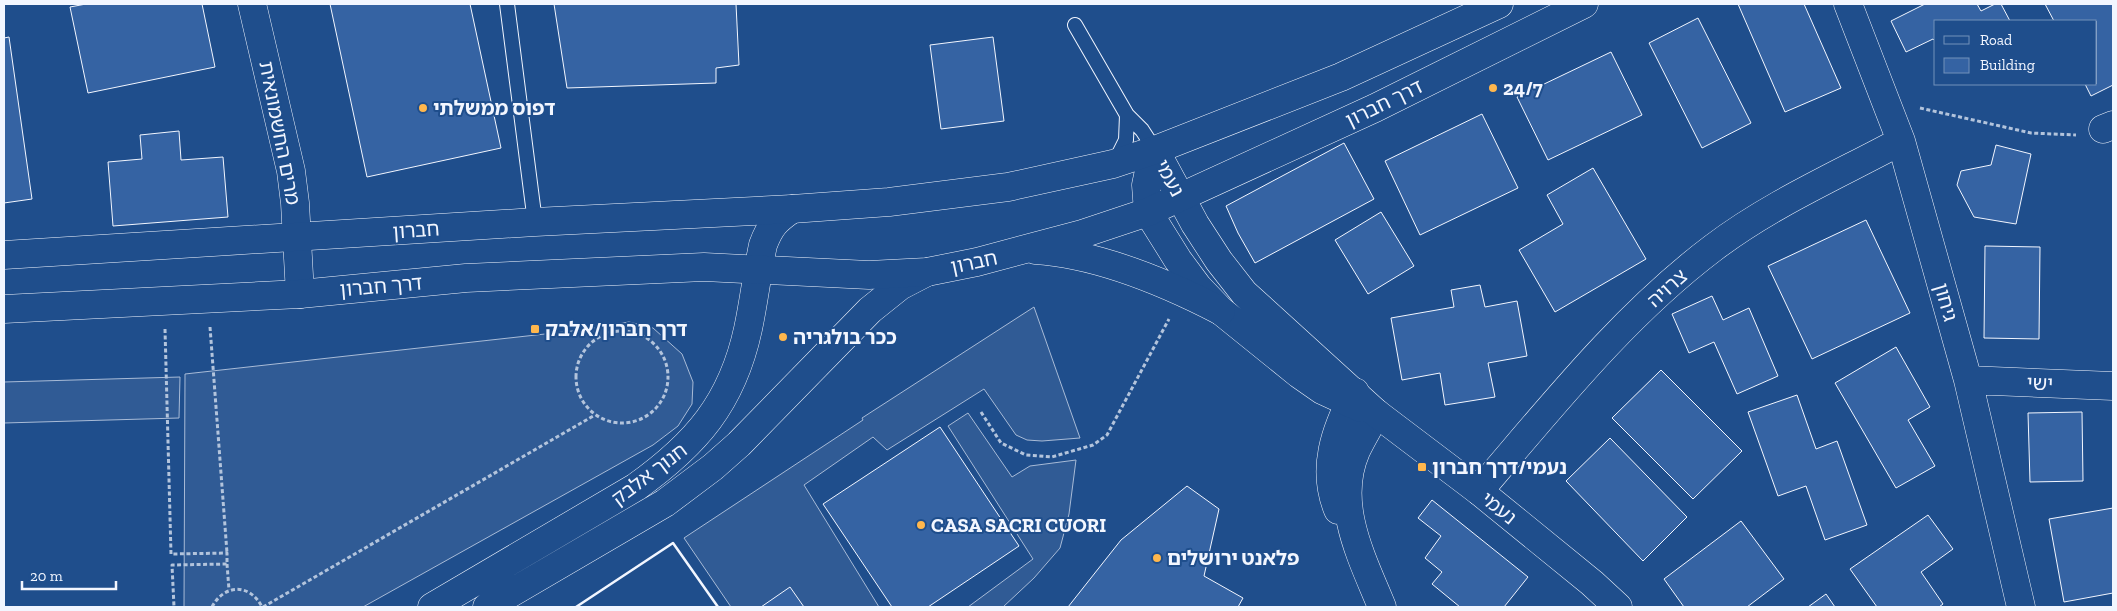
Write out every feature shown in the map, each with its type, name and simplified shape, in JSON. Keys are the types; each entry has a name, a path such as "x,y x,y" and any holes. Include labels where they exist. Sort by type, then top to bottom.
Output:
{"main road":[{"name":"מרים החשמונאית","path":"252,4 291,171 300,294"},
{"name":"דרך חברון","path":"1155,150 1341,77 1499,4"},
{"name":"דרך חברון","path":"1181,197 1376,108 1584,4"},
{"name":"גיחון","path":"1848,4 1901,141 1968,380 2021,607"},
{"name":"צרויה","path":"1479,491 1608,343 1662,291 1713,248 1795,195 1901,141"},
{"path":"535,222 792,209 940,196 1016,185 1113,164 1155,150"},
{"name":"נעמי","path":"1155,150 1219,261 1244,293 1352,398 1376,413 1479,491 1592,583 1618,607"},
{"name":"נעמי","path":"1155,150 1150,161 1146,185 1148,212 1178,260 1198,287 1221,311 1299,374 1322,390 1352,398"},
{"name":"חברון","path":"758,269 869,275 927,272 1026,250 1148,212 1181,197"},
{"name":"חנוך אלבק","path":"432,607 636,487 667,465 692,442 716,411 732,379 748,328 758,269 768,230 779,218 792,209"},
{"name":"חברון","path":"297,238 535,222"},
{"path":"4,255 297,238"},
{"path":"1026,250 1048,251 1134,272 1168,284 1221,311"},
{"name":"דרך חברון","path":"4,309 300,294 466,278 704,268 758,269"},
{"name":"חנוך אלבק","path":"487,607 665,503 688,487 739,444 870,310 900,286 927,272"},
{"name":"ישי","path":"1968,380 2113,386"},
{"path":"1352,398 1336,436 1331,454 1330,473 1332,497 1360,552"},
{"path":"1376,413 1356,450 1349,476 1347,504 1360,552 1382,607"}],"lane":[{"path":"507,4 535,222"},
{"path":"1075,25 1127,115 1142,130 1155,150"},
{"path":"1113,164 1126,140 1127,115"}],"path":[{"path":"1885,100 2031,132 2071,136 2108,127"},
{"path":"208,299 229,590"},
{"path":"164,301 171,554 227,553"},
{"path":"981,412 1001,443 1026,456 1052,456 1094,445 1107,434 1171,318"},
{"path":"615,330 631,331 646,337 658,348 665,362 668,376 666,390 660,402 651,413 639,420 626,423 610,422 595,415 584,404 577,390 575,374 579,358 588,345 600,335 615,330"},
{"path":"212,607 222,594 229,590 246,591 252,594 262,607 595,415"},
{"path":"174,607 172,566 227,564"}],"shaded area":[{"path":"1034,307 1080,438 1042,441 1027,440 1016,435 984,389 887,450 873,437 804,485 879,607 731,607 684,538 863,420 862,418"},
{"path":"629,322 653,328 682,354 693,382 692,404 678,426 653,445 363,607 184,607 185,374 581,330"},
{"path":"180,377 179,418 4,423 4,382"},
{"path":"968,413 1012,477 1030,466 1076,460 1069,514 1060,548 1034,578 1003,607 968,607 1033,559 948,426"}],"building":[{"path":"86,4 202,4 215,67 88,93 70,7"},
{"name":"דפוס ממשלתי","path":"330,4 470,4 501,148 367,177"},
{"path":"554,4 736,4 739,65 716,68 716,83 567,88"},
{"path":"1738,4 1804,4 1841,88 1785,112"},
{"path":"1925,4 1977,4 1981,11 1995,4 2001,4 2009,20 1934,20 1934,40 1906,52 1891,21"},
{"path":"2045,4 2112,4 2113,85 2091,96 2086,85 2097,85 2097,20 2053,20"},
{"path":"1698,18 1751,123 1702,148 1649,43"},
{"path":"9,37 32,199 4,203 4,38"},
{"path":"993,37 1004,121 941,129 930,45"},
{"path":"1611,52 1642,115 1548,160 1517,97"},
{"path":"1482,114 1518,188 1420,235 1385,161"},
{"path":"179,131 181,160 223,157 228,217 113,226 108,162 142,159 140,135"},
{"path":"1344,143 1374,199 1255,263 1238,233 1226,206"},
{"path":"1996,145 2031,154 2016,224 1974,217 1957,185 1961,171 1991,165"},
{"path":"1593,168 1646,259 1555,312 1519,250 1563,224 1547,195"},
{"path":"1381,212 1414,266 1368,294 1335,240"},
{"path":"1866,220 1910,313 1812,359 1768,266"},
{"path":"1985,246 2040,247 2039,339 1984,338"},
{"path":"1480,285 1485,307 1517,301 1527,356 1488,363 1495,397 1445,405 1440,373 1402,380 1391,318 1454,307 1451,290"},
{"path":"1712,296 1723,320 1749,308 1778,376 1737,394 1714,342 1689,353 1672,314"},
{"path":"1896,347 1930,407 1908,420 1935,466 1896,488 1835,383"},
{"path":"1661,370 1742,451 1693,499 1612,418"},
{"path":"1797,395 1816,449 1837,441 1867,525 1825,540 1806,486 1778,496 1748,412"},
{"path":"2082,412 2083,481 2030,482 2028,413"},
{"name":"CASA SACRI CUORI","path":"940,427 1019,546 928,607 892,607 823,504"},
{"path":"1610,438 1687,517 1643,561 1566,481"},
{"name":"פלאנט ירושלים","path":"1187,486 1219,509 1204,576 1243,598 1238,607 1068,607 1121,540"},
{"path":"1432,500 1528,577 1504,607 1460,607 1432,584 1442,572 1425,558 1441,536 1418,518"},
{"path":"2113,508 2113,593 2064,602 2049,519"},
{"path":"1928,515 1953,549 1921,572 1943,604 1939,607 1877,607 1850,569"},
{"path":"1741,521 1784,579 1747,607 1684,607 1664,579"},
{"path":"790,587 804,607 761,607"},
{"path":"1826,594 1835,607 1808,607"}],"wall":[{"path":"576,607 673,543 718,607"}],"place":[{"name":"24/7","path":"1493,88"},
{"name":"דפוס ממשלתי","path":"423,108"},
{"name":"דרך חברון/אלבק","path":"535,329"},
{"name":"ככר בולגריה","path":"783,337"},
{"name":"נעמי/דרך חברון","path":"1422,467"},
{"name":"CASA SACRI CUORI","path":"921,525"},
{"name":"פלאנט ירושלים","path":"1157,558"}]}
